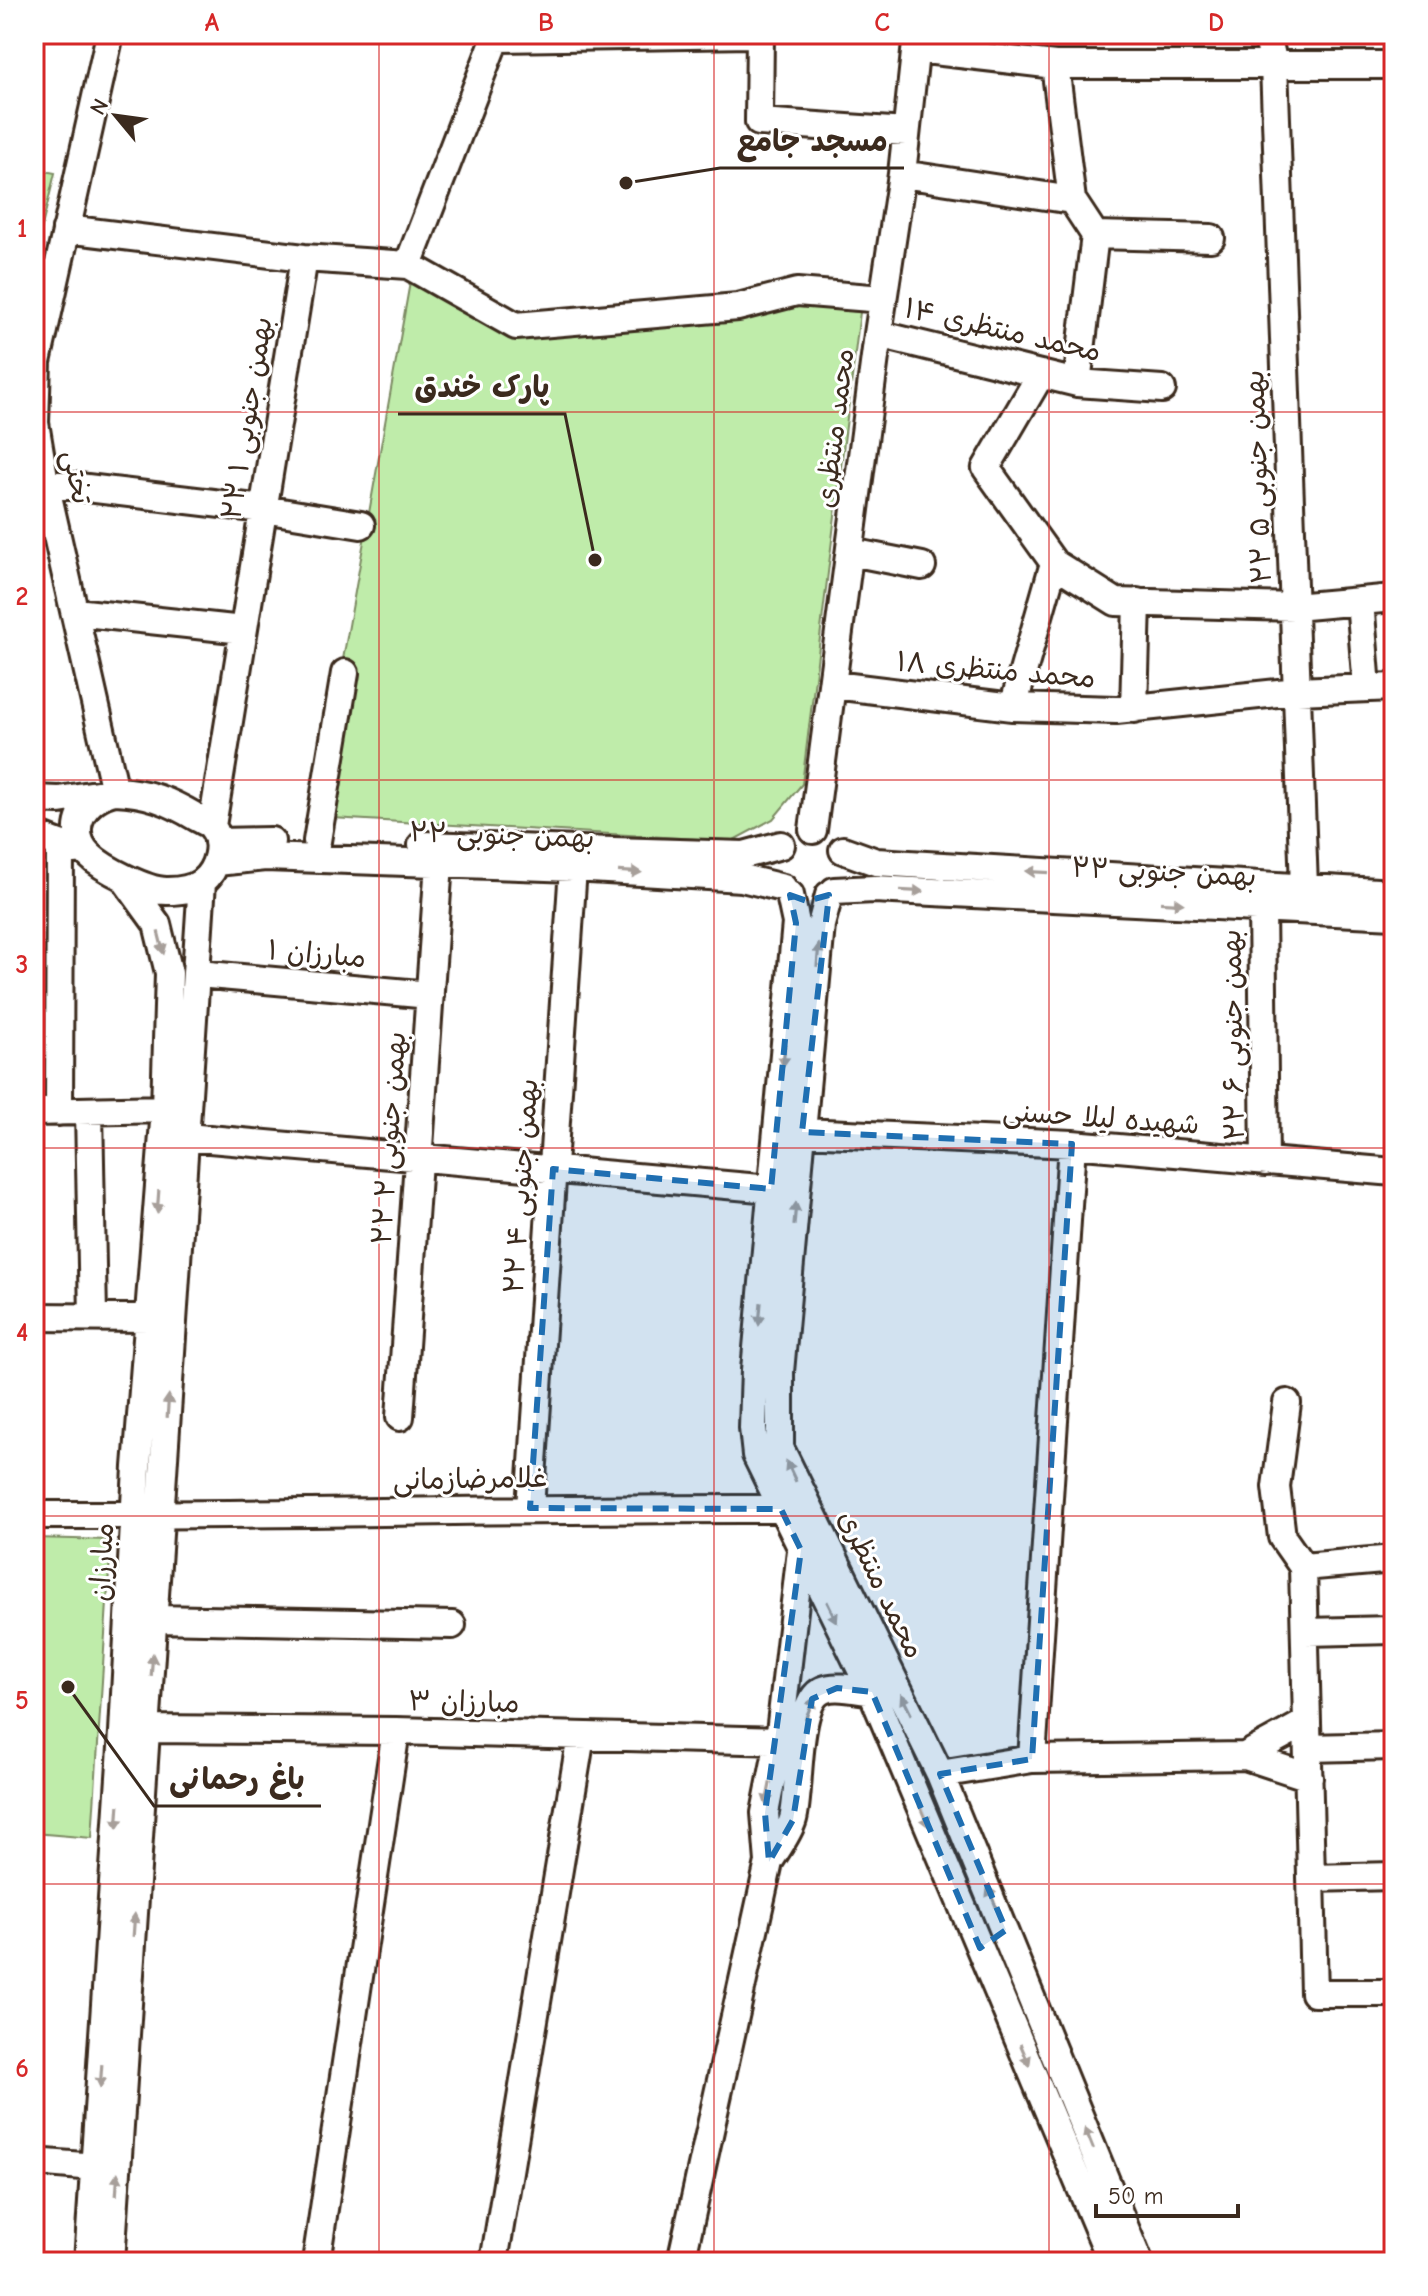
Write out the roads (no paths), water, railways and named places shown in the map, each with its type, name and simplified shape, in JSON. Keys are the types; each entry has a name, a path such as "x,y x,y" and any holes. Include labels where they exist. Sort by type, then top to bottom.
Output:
{"street":[{"name":"تختی","path":"109,792 35,423 37,362 110,34"},
{"path":"408,265 496,36 752,34"},
{"path":"760,34 759,122 906,132"},
{"name":"۲۲ بهمن جنوبی ۵","path":"1267,34 1274,65 1304,887"},
{"path":"916,42 1055,65 1394,65"},
{"name":"محمد منتظری","path":"813,830 902,174 916,42"},
{"path":"1055,65 1072,200 1095,235 1077,383"},
{"path":"902,174 1072,200"},
{"path":"66,229 304,258 408,265 516,326 738,307 797,292 883,299"},
{"path":"1095,235 1211,238"},
{"name":"۲۲ بهمن جنوبی ۱","path":"212,853 243,630 304,258"},
{"name":"محمد منتظری ۱۴","path":"878,334 1077,383 1162,389"},
{"path":"1041,374 986,468 1054,563 1116,602 1294,607 1394,598"},
{"path":"45,483 263,509 361,525"},
{"path":"851,552 922,566"},
{"path":"1013,707 1054,563"},
{"path":"1360,601 1367,688"},
{"path":"1134,709 1137,602"},
{"path":"75,612 243,630"},
{"path":"317,841 345,673"},
{"name":"محمد منتظری ۱۸","path":"834,685 1013,707 1134,709 1297,691 1394,687"},
{"path":"90,855 82,845 80,821 92,799 109,792"},
{"path":"34,799 59,800 109,792 142,792 168,800 212,853 186,890 161,891 123,877 90,855 34,834"},
{"path":"813,830 831,836 843,850 846,868 844,878 832,893 816,901 807,901 786,892 778,880 775,862 781,845 795,833 813,830"},
{"name":"۲۲ بهمن جنوبی","path":"212,853 317,841 744,855 781,845"},
{"path":"60,844 59,1004 47,1112 165,1109"},
{"name":"۲۲ بهمن جنوبی","path":"843,850 876,862 1262,907 1394,915"},
{"name":"۲۲ بهمن جنوبی","path":"212,853 742,878 786,892"},
{"name":"مبارزان","path":"88,2262 148,1516 187,1137 198,974 212,853"},
{"name":"۲۲ بهمن جنوبی ۲","path":"400,1417 439,863"},
{"name":"۲۲ بهمن جنوبی ۴","path":"530,1508 573,868"},
{"name":"مبارزان","path":"111,2262 155,1619 148,1516 149,1318 165,1109 169,973 157,924 123,877"},
{"name":"۲۲ بهمن جنوبی","path":"832,893 874,889 1304,887 1394,893"},
{"name":"محمد منتظری","path":"786,892 796,923 755,1370 753,1428 756,1455 872,1692 1112,2262"},
{"name":"محمد منتظری","path":"832,893 821,925 780,1372 780,1448 940,1774 1139,2262"},
{"name":"۲۲ بهمن جنوبی ۶","path":"1262,907 1265,1162"},
{"name":"مبارزان ۱","path":"198,974 430,995"},
{"path":"89,1111 93,1317"},
{"name":"شهیده لیلا حسنی","path":"802,1132 1072,1144 1394,1172"},
{"path":"187,1137 771,1189"},
{"path":"1032,1759 1072,1144"},
{"path":"34,1317 149,1318"},
{"path":"1287,1403 1276,1487 1282,1537 1303,1567 1314,1993 1394,1993"},
{"name":"غلامرضازمانی","path":"34,1515 148,1516 530,1508 781,1509"},
{"path":"681,2262 769,1862 765,1813 779,1741 801,1550"},
{"path":"1303,1567 1394,1559"},
{"path":"155,1619 452,1625"},
{"path":"1305,1632 1394,1630"},
{"path":"769,1862 793,1820 806,1715 812,1699 822,1690 837,1688 872,1692"},
{"path":"1245,1756 1307,1722"},
{"name":"مبارزان ۳","path":"148,1729 396,1731 779,1741"},
{"path":"316,2262 396,1731"},
{"path":"494,2262 581,1736"},
{"path":"1308,1748 1394,1746"},
{"path":"940,1774 1032,1759 1245,1756 1309,1777"},
{"path":"1311,1878 1394,1876"},
{"path":"980,1948 1006,1930"},
{"path":"34,2162 95,2167"}],"place":[{"name":"مسجد جامع","path":"626,183"},
{"name":"پارک خندق","path":"595,560"},
{"name":"باغ رحمانی","path":"68,1687"}]}
